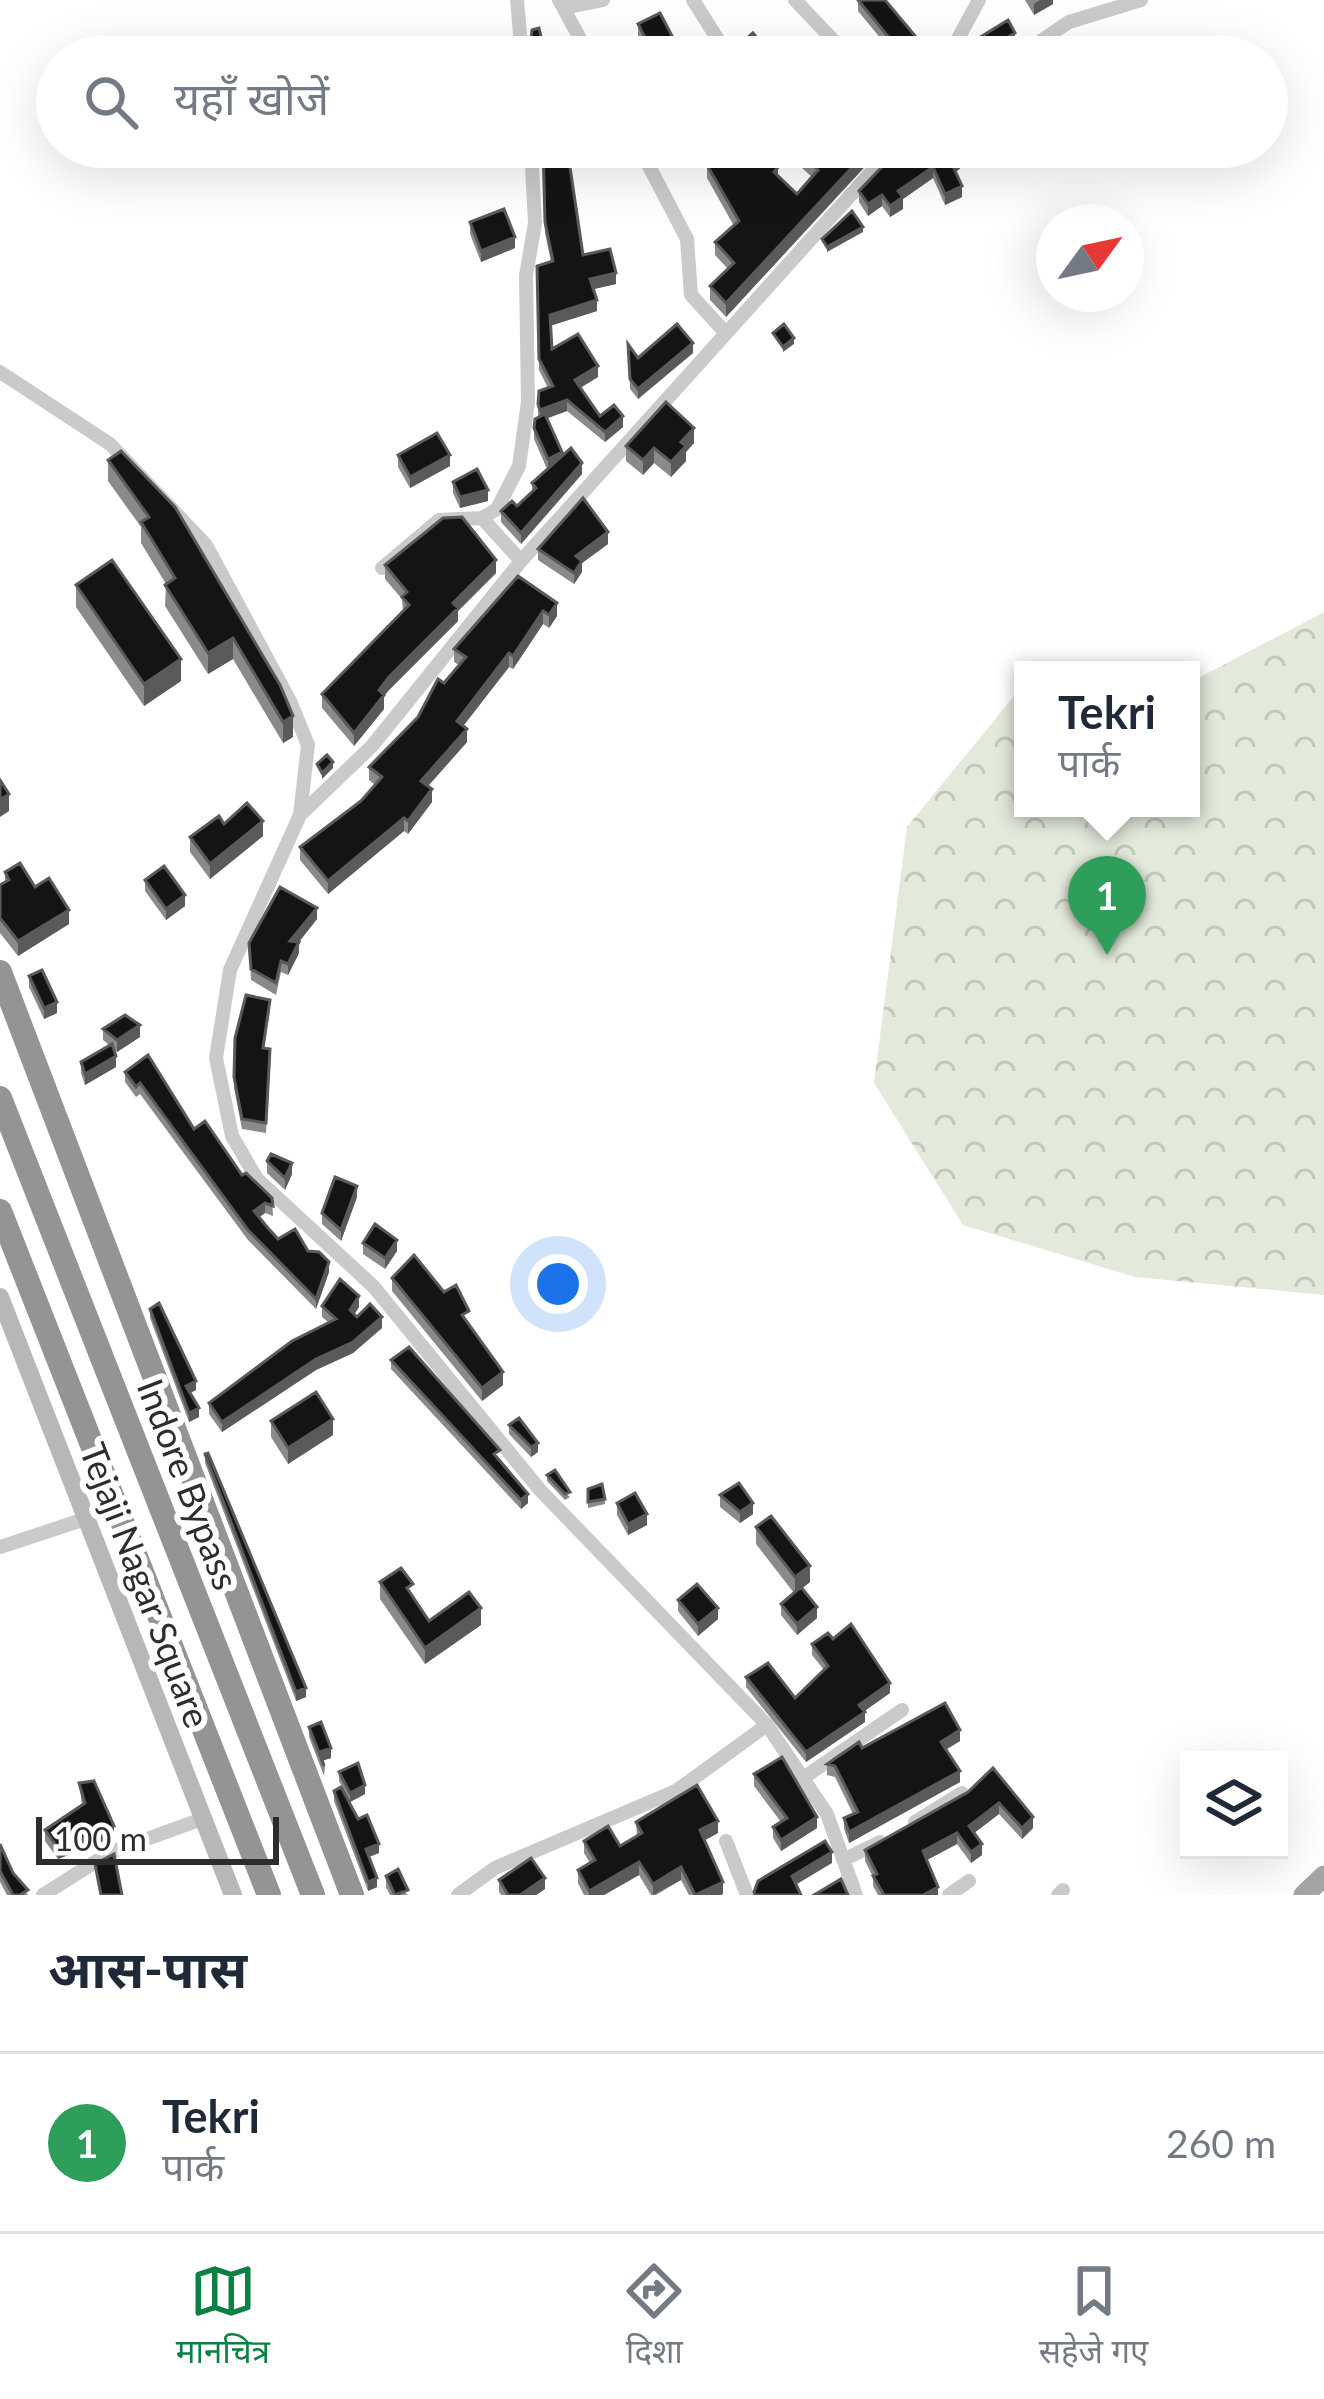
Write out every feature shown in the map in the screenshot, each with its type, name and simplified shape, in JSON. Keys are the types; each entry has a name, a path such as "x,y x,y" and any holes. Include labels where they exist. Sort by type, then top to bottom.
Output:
{"highway":[{"path":"0,972 352,1895"},
{"name":"Indore Bypass","path":"0,1099 314,1895"},
{"path":"0,1211 269,1895"}],"main road":[{"path":"1304,1895 1324,1876"}],"street":[{"path":"518,0 521,36"},
{"path":"579,36 562,4 603,0"},
{"path":"693,0 716,36"},
{"path":"795,0 829,36"},
{"path":"959,36 979,0"},
{"path":"1048,36 1069,22 1141,0"},
{"path":"382,568 439,520 482,518 496,509 512,485 524,446 530,343 526,276 535,223 532,168"},
{"path":"650,168 687,239 691,295 724,331"},
{"path":"856,1895 806,1776 767,1725 540,1490 373,1286 257,1179 232,1136 215,1058 222,998 265,884 300,815 372,746 521,560 876,168"},
{"path":"0,372 110,444 206,545 290,701 308,745 300,815"},
{"path":"482,518 521,560"},
{"name":"Tejaji Nagar Square","path":"0,1298 233,1895"},
{"path":"0,1547 85,1519"},
{"path":"806,1776 902,1710"},
{"path":"458,1895 495,1868 676,1792 767,1725"},
{"path":"843,1860 962,1793"},
{"path":"43,1895 111,1852 202,1819"},
{"path":"726,1841 747,1895"},
{"path":"949,1895 969,1881"}],"green space":[{"path":"1324,612 1324,1295 1135,1277 963,1225 874,1083 907,827 1014,696 1014,817 1200,817 1200,677"}],"building":[{"path":"858,0 885,0 915,36 888,36"},
{"path":"660,13 672,36 644,36 638,24"},
{"path":"1008,20 1015,33 1010,36 982,36"},
{"path":"544,168 570,168 583,255 610,249 616,273 590,279 597,300 550,315 552,349 578,334 598,366 575,380 600,416 614,405 623,416 605,432 567,400 540,410 538,404 539,391 553,386 539,359 537,266 553,261 545,222"},
{"path":"709,168 777,168 774,172 797,194 816,168 851,168 726,303 710,286 734,263 715,242 739,221"},
{"path":"881,168 932,168 898,191 903,197 890,206 882,195 868,204 859,191"},
{"path":"933,168 954,168 962,186 945,194"},
{"path":"504,209 515,237 481,251 470,222"},
{"path":"852,211 863,227 827,247 822,239"},
{"path":"677,324 693,343 638,389 630,379 628,344 638,358"},
{"path":"784,324 794,338 783,347 773,333"},
{"path":"666,402 694,428 671,462 654,448 643,460 626,446"},
{"path":"545,414 562,452 548,459 534,428 535,419"},
{"path":"437,433 450,455 410,477 398,455"},
{"path":"571,448 582,463 521,533 501,511 512,501 517,506 536,488 532,483"},
{"path":"121,451 175,507 280,685 293,716 283,722 233,638 208,653 165,585 175,578 141,522 149,517 108,460"},
{"path":"477,469 488,490 460,497 453,482"},
{"path":"583,498 608,532 576,556 582,561 574,573 538,549"},
{"path":"462,517 496,560 453,603 458,608 389,677 379,690 384,695 354,733 322,694 409,605 402,597 407,592 385,565 443,518"},
{"path":"112,560 181,659 144,684 76,585"},
{"path":"518,576 557,603 549,615 543,611 513,656 509,653 457,721 467,729 421,781 432,789 408,821 404,818 328,881 300,847 361,801 382,777 369,767 418,717 438,679 444,683 466,657 454,649"},
{"path":"327,755 333,762 322,773 317,764"},
{"path":"247,803 263,821 210,864 190,837 219,816 224,824"},
{"path":"20,863 35,887 49,878 69,910 18,941 0,918 0,885 9,880 5,872"},
{"path":"164,866 185,895 166,909 145,880"},
{"path":"280,887 317,908 290,941 299,942 288,964 281,961 276,983 251,969 249,943"},
{"path":"42,970 57,1002 44,1008 29,976"},
{"path":"246,995 270,1000 263,1048 270,1049 266,1123 242,1119 234,1077 235,1038"},
{"path":"125,1015 140,1025 117,1040 103,1029"},
{"path":"112,1044 116,1056 85,1074 81,1062"},
{"path":"148,1055 194,1129 205,1121 242,1175 246,1173 272,1198 273,1206 265,1203 254,1211 268,1228 278,1239 295,1229 308,1251 319,1252 329,1262 316,1299 248,1230 140,1083 136,1087 125,1072"},
{"path":"271,1154 292,1163 285,1178 267,1161"},
{"path":"335,1177 357,1186 341,1230 322,1213"},
{"path":"375,1224 397,1240 385,1258 363,1243"},
{"path":"414,1255 444,1292 456,1285 469,1311 462,1315 503,1372 482,1388 392,1278"},
{"path":"340,1279 359,1296 350,1310 357,1317 370,1304 382,1317 353,1342 316,1359 222,1422 209,1403 292,1341 336,1319 322,1306"},
{"path":"159,1303 196,1381 186,1386 199,1408 189,1413 150,1309"},
{"path":"409,1347 500,1450 494,1454 528,1494 521,1500 391,1360"},
{"path":"316,1392 333,1419 288,1448 271,1421"},
{"path":"519,1418 538,1443 531,1447 509,1425"},
{"path":"205,1454 306,1688 296,1692"},
{"path":"555,1470 570,1492 565,1494 547,1475"},
{"path":"739,1483 753,1503 740,1512 720,1495"},
{"path":"602,1484 605,1499 588,1502 588,1489"},
{"path":"635,1493 647,1514 628,1524 617,1503"},
{"path":"771,1516 810,1566 795,1577 756,1527"},
{"path":"401,1568 413,1584 407,1588 429,1621 469,1592 481,1608 425,1648 380,1582"},
{"path":"697,1584 718,1608 698,1624 678,1600"},
{"path":"801,1587 817,1607 797,1624 781,1604"},
{"path":"851,1624 890,1683 859,1705 865,1712 806,1752 746,1677 768,1663 795,1698 828,1666 812,1644 828,1633 833,1639"},
{"path":"945,1703 960,1730 941,1742 960,1771 849,1832 844,1818 858,1812 835,1766 827,1764 859,1742 862,1748"},
{"path":"321,1722 331,1748 320,1752 324,1766 309,1727"},
{"path":"782,1757 817,1817 781,1840 773,1827 787,1818 754,1774"},
{"path":"358,1763 365,1785 350,1793 339,1772"},
{"path":"993,1768 1033,1817 1022,1828 999,1803 969,1826 982,1844 971,1852 957,1833 923,1851 938,1887 923,1895 884,1895 865,1850 968,1792"},
{"path":"94,1781 114,1826 58,1848 45,1830 85,1803 79,1783"},
{"path":"697,1785 718,1821 700,1830 723,1882 695,1895 681,1867 653,1884 639,1862 589,1891 578,1870 595,1860 584,1841 608,1826 620,1846 642,1833 636,1822"},
{"path":"341,1787 358,1819 367,1815 379,1844 366,1849 377,1878 368,1882 334,1791"},
{"path":"825,1841 832,1852 792,1876 801,1895 755,1895 758,1881"},
{"path":"0,1844 13,1873 28,1890 20,1895 13,1895 0,1871"},
{"path":"114,1854 122,1895 101,1895 95,1864"},
{"path":"531,1858 545,1878 520,1895 508,1895 499,1880"},
{"path":"398,1869 408,1890 395,1895 386,1876"},
{"path":"841,1879 848,1895 814,1895"}],"place":[{"name":"Tekri","path":"1107,955"}]}
